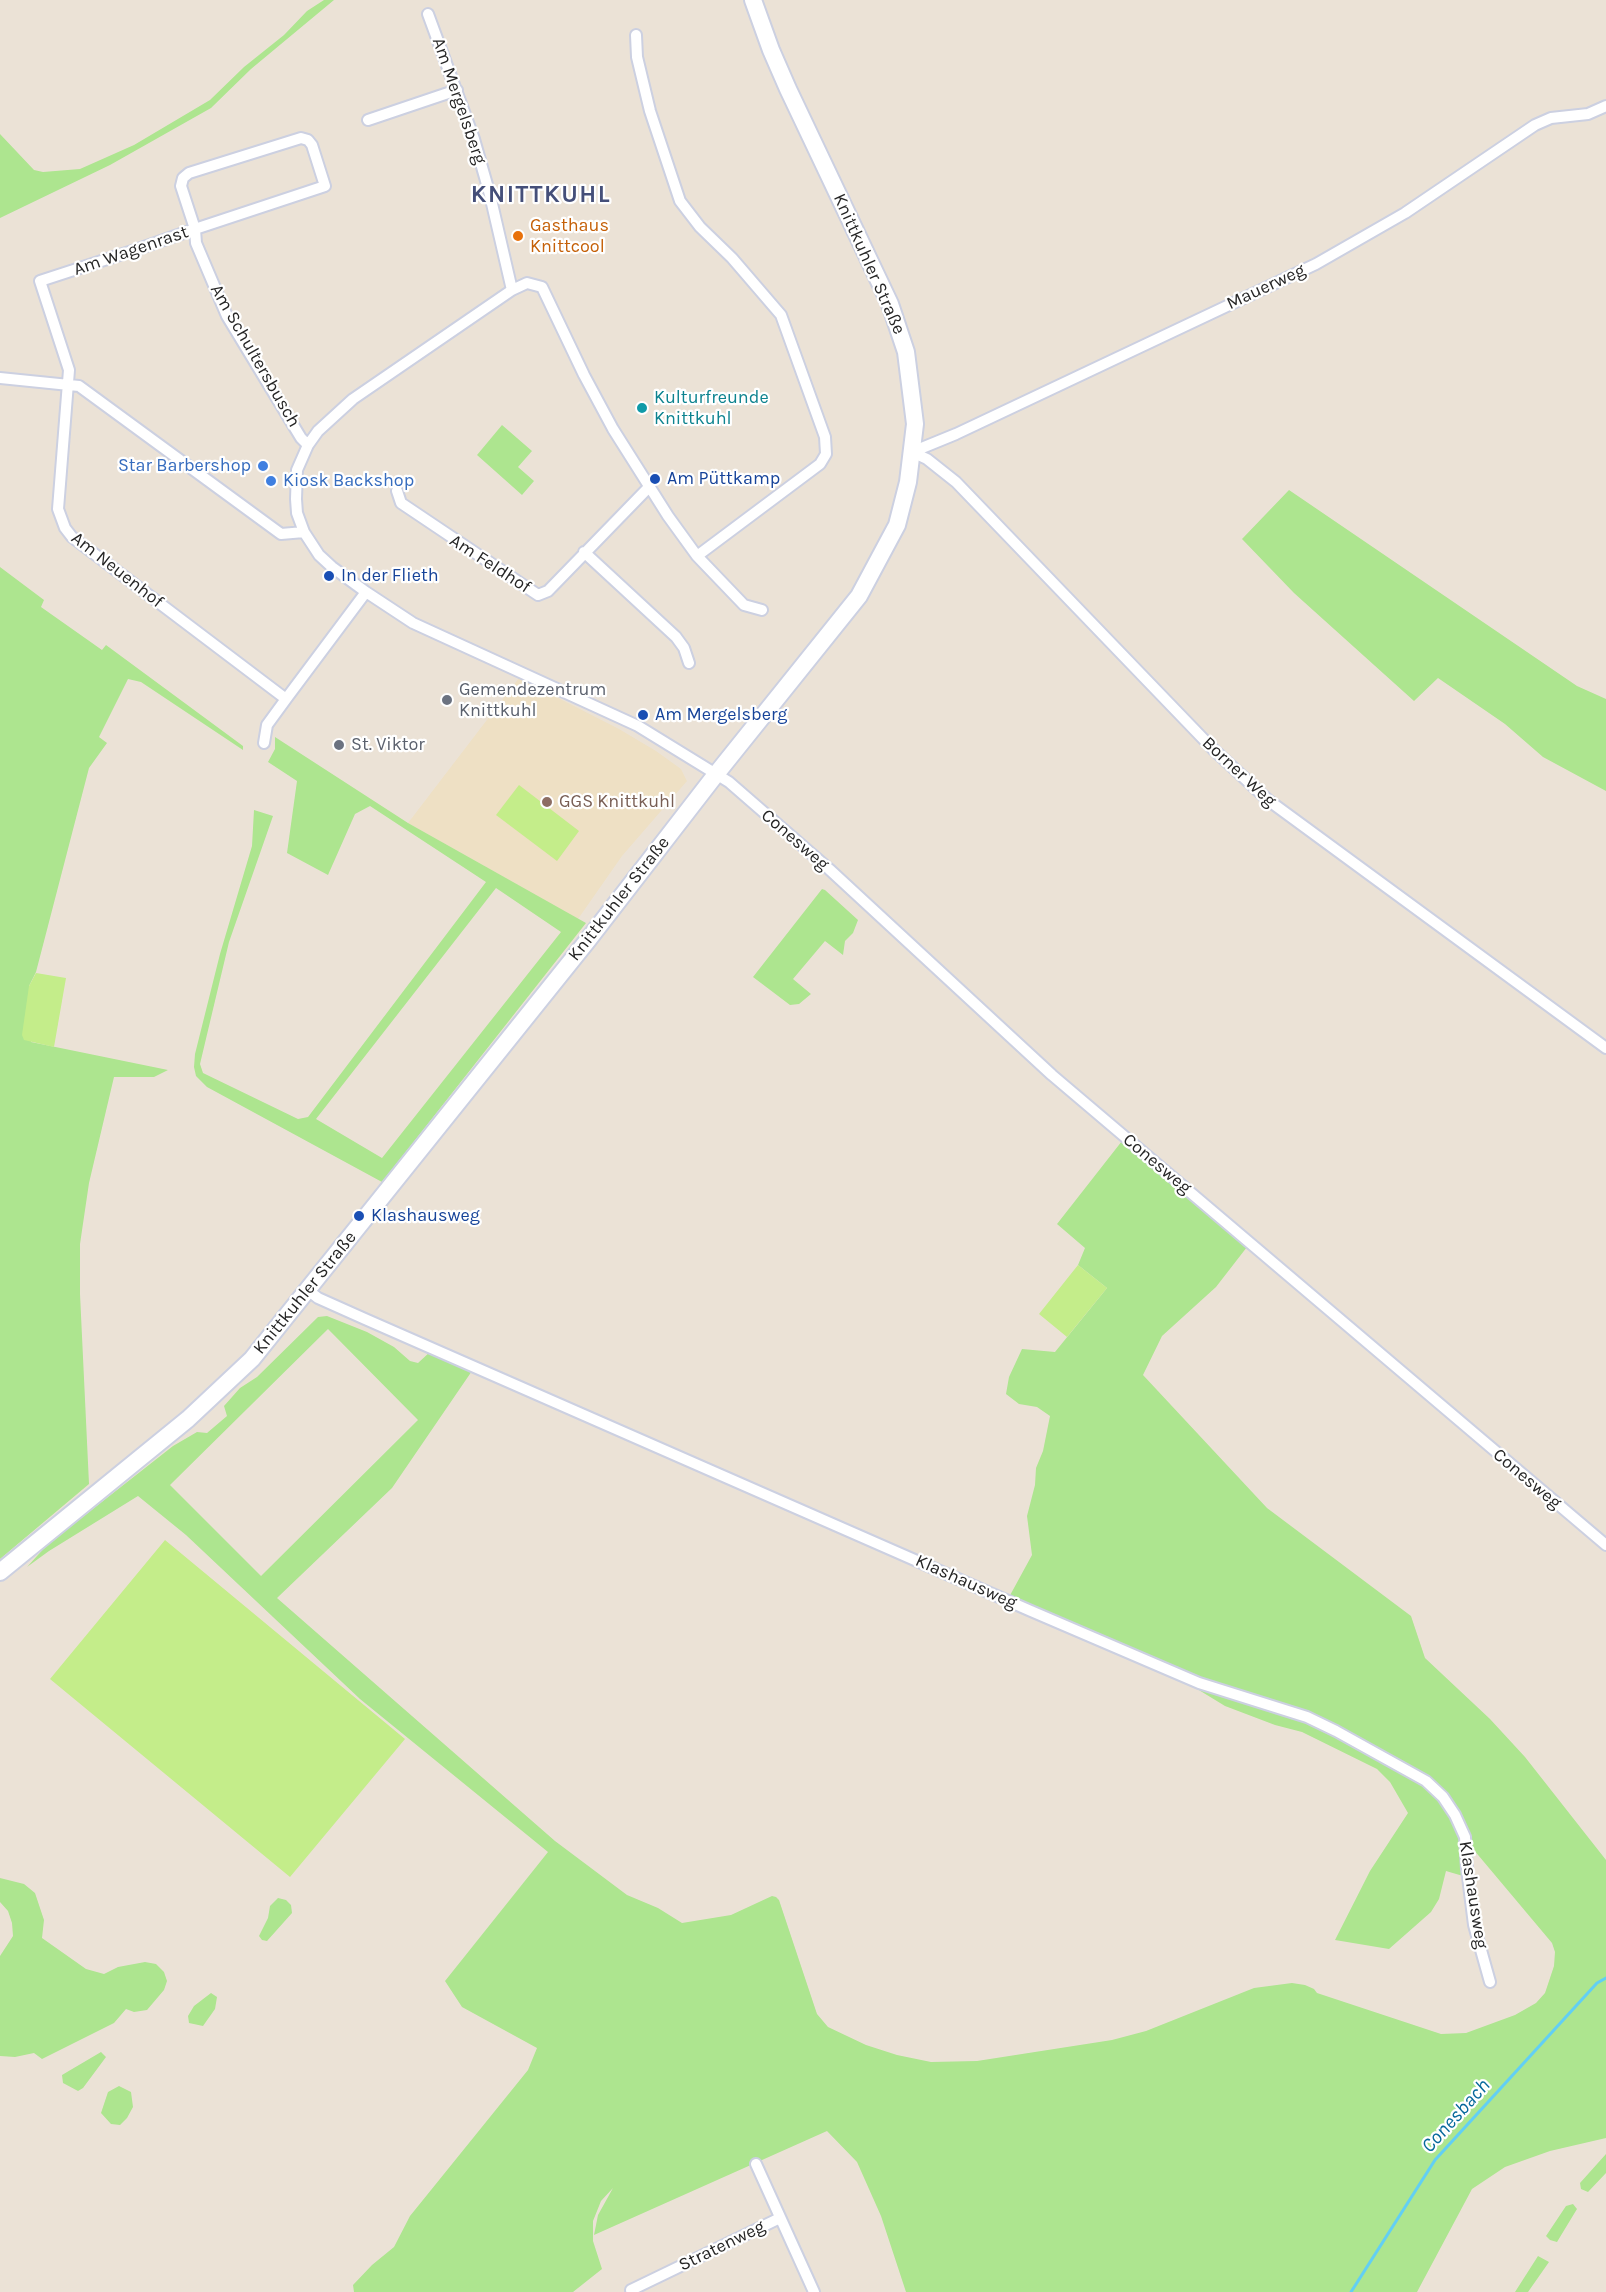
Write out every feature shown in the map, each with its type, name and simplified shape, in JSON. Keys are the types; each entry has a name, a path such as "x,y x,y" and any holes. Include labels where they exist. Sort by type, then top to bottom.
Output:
{"street":[{"name":"Knittkuhler Straße","path":"0,1572 155,1447 217,1394 252,1359 309,1291 859,596 897,525 908,483 915,424 906,352 879,278 783,79 753,0"},
{"name":"Am Mergelsberg","path":"428,14 457,90 490,195 512,290"},
{"path":"636,35 637,57 650,111 663,156 680,201 700,227 732,258 781,315 794,346 826,443 826,454 820,464 697,556"},
{"path":"368,120 457,90"},
{"name":"Mauerweg","path":"912,452 956,434 1316,264 1405,213 1535,124 1551,118 1588,114 1606,106"},
{"name":"Am Schultersbusch","path":"308,445 301,438 228,316 196,243 195,229 181,186 183,178 189,173 301,138 308,140 312,145 325,186"},
{"name":"Am Wagenrast","path":"68,384 69,370 40,281 325,186"},
{"path":"717,773 638,726 413,623 366,592 319,555 304,532 297,513 295,486 297,470 308,445 329,420 353,399 512,290 527,283 542,287 584,375 613,429 649,487 697,556 744,605 762,610"},
{"path":"0,378 79,386 281,534 304,532"},
{"name":"Am Neuenhof","path":"68,384 58,509 65,528 80,544 286,699"},
{"name":"Borner Weg","path":"912,452 927,459 956,482 1213,749 1268,800 1606,1048"},
{"name":"Am Feldhof","path":"397,491 401,503 538,595 548,591 649,487"},
{"path":"584,552 676,637 684,648 689,663"},
{"path":"264,743 267,725 366,592"},
{"name":"Conesweg","path":"717,773 829,869 1052,1075 1606,1545"},
{"name":"Klashausweg","path":"309,1291 318,1298 365,1319 1199,1683 1307,1717 1426,1781 1443,1797 1465,1836 1474,1925 1490,1982"},
{"name":"Stratenweg","path":"756,2164 814,2292"},
{"name":"Stratenweg","path":"632,2291 780,2218"}],"shaded area":[{"name":"GGS Knittkuhl","path":"519,678 619,729 656,751 681,769 687,781 622,856 578,919 408,823"}],"green space":[{"path":"324,0 334,0 251,69 211,108 110,165 0,218 0,134 34,170 43,172 80,169 134,145 210,100 244,67 284,35 307,11"},
{"path":"502,425 532,451 518,467 534,481 522,495 477,455"},
{"path":"1289,490 1577,686 1606,699 1606,791 1543,757 1505,724 1438,678 1414,701 1294,593 1242,539"},
{"path":"0,567 44,600 41,607 102,650 106,645 243,746 243,750 141,682 128,679 99,737 107,743 89,768 36,972 29,986 31,1042 168,1070 154,1077 114,1077 89,1183 80,1244 80,1294 89,1484 0,1559"},
{"path":"275,737 408,823 586,923 382,1182 207,1087 196,1076 195,1054 220,954 252,846 254,810 273,816 229,942 200,1064 203,1073 298,1119 308,1117 486,882 370,806 355,814 328,875 287,853 297,781 268,762 275,749","holes":["496,888 561,932 382,1158 316,1119"]},
{"path":"519,785 579,831 557,861 496,815"},
{"path":"822,889 858,920 853,933 845,941 843,955 825,941 793,979 811,994 799,1004 790,1005 753,977"},
{"path":"36,973 66,978 54,1047 24,1040 22,1035 29,986"},
{"path":"1122,1141 1247,1247 1216,1287 1162,1336 1143,1375 1267,1508 1411,1616 1425,1658 1490,1719 1525,1757 1606,1860 1606,2138 1550,2151 1505,2167 1472,2189 1417,2292 906,2292 881,2216 857,2162 827,2131 594,2235 598,2215 613,2188 601,2201 593,2221 593,2241 602,2269 573,2292 354,2292 353,2285 394,2247 410,2216 528,2070 537,2048 462,2007 445,1981 548,1852 360,1699 186,1535 138,1496 27,1567 47,1545 173,1446 197,1432 207,1433 227,1416 224,1406 240,1388 257,1377 318,1317 327,1316 367,1332 394,1347 410,1361 418,1363 431,1351 474,1368 392,1488 277,1598 555,1841 627,1895 658,1908 682,1923 731,1915 772,1896 776,1897 779,1900 817,2014 828,2027 866,2045 897,2055 931,2062 977,2061 1112,2040 1146,2031 1254,1988 1292,1983 1305,1985 1317,1993 1441,2034 1466,2033 1515,2015 1536,2003 1545,1993 1554,1966 1555,1952 1552,1943 1468,1843 1444,1796 1337,1729 1199,1681 1008,1599 1032,1555 1027,1516 1035,1485 1036,1468 1043,1451 1050,1416 1037,1407 1019,1404 1006,1394 1009,1377 1022,1349 1055,1352 1107,1288 1078,1265 1085,1248 1057,1224","holes":["328,1329 418,1420 261,1576 170,1485"]},
{"path":"1078,1265 1107,1288 1067,1337 1039,1314"},
{"path":"165,1540 405,1739 290,1877 50,1679"},
{"path":"1189,1684 1306,1718 1435,1791 1464,1837 1463,1876 1446,1871 1439,1899 1431,1912 1389,1949 1335,1940 1370,1871 1408,1813 1390,1782 1377,1769 1302,1732 1275,1725 1225,1706"},
{"path":"0,1878 24,1884 35,1893 44,1920 42,1938 86,1969 104,1974 118,1967 145,1962 156,1964 164,1972 167,1981 164,1990 147,2010 134,2012 126,2009 114,2023 42,2059 34,2053 15,2057 0,2056 0,1956 13,1936 8,1911 0,1902"},
{"path":"278,1898 286,1900 291,1905 292,1913 267,1941 262,1940 259,1936 268,1918 270,1906"},
{"path":"211,1993 217,1997 215,2009 203,2026 189,2023 188,2016 194,2006"},
{"path":"101,2052 106,2057 83,2088 78,2091 63,2083 62,2075"},
{"path":"119,2086 131,2092 133,2107 120,2125 111,2124 101,2113 108,2092"},
{"path":"1606,2154 1606,2173 1588,2192 1581,2189 1580,2183"},
{"path":"1573,2204 1577,2209 1557,2242 1550,2240 1546,2236 1566,2206"},
{"path":"1538,2256 1549,2262 1528,2292 1515,2292"}],"waterway":[{"name":"Conesbach","path":"1351,2292 1435,2160 1597,1983 1606,1978"}],"place":[{"name":"Gasthaus Knittcool","path":"518,236"},
{"name":"Kulturfreunde Knittkuhl","path":"642,408"},
{"name":"Star Barbershop","path":"263,466"},
{"name":"Am Püttkamp","path":"655,479"},
{"name":"Kiosk Backshop","path":"271,481"},
{"name":"In der Flieth","path":"329,576"},
{"name":"Gemendezentrum Knittkuhl","path":"447,700"},
{"name":"Am Mergelsberg","path":"643,715"},
{"name":"St. Viktor","path":"339,745"},
{"name":"GGS Knittkuhl","path":"547,802"},
{"name":"Klashausweg","path":"359,1216"}],"district":[{"name":"KNITTKUHL","path":"541,195"}]}
